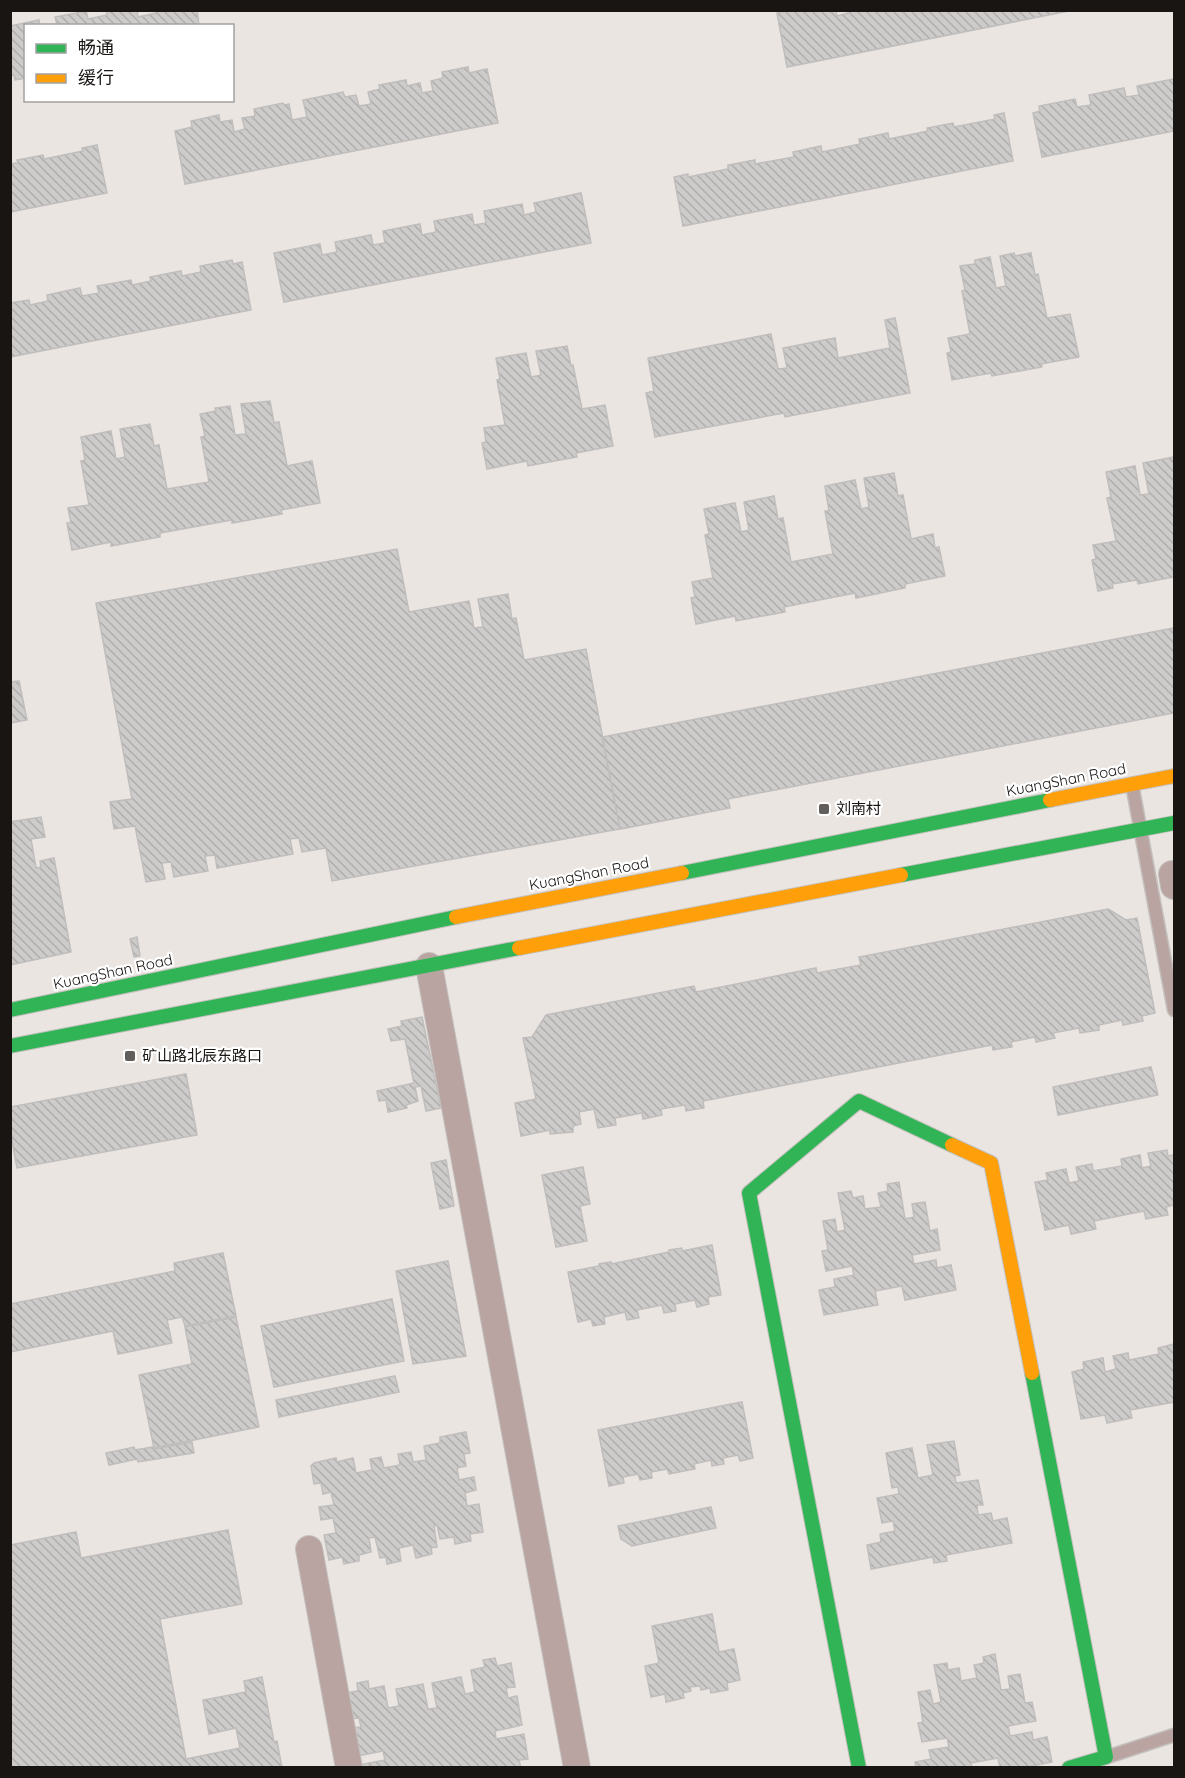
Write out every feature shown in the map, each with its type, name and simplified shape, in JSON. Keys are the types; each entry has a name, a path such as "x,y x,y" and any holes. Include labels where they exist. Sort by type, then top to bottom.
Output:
{"main road":[{"name":"KuangShan Road","path":"10,1010 411,926 1174,776"},
{"path":"10,1046 1174,823"},
{"path":"859,1767 749,1193 859,1101 991,1163 1106,1757 1069,1767"}],"street":[{"path":"429,966 577,1767"},
{"path":"309,1549 349,1767"}],"lane":[{"path":"1132,783 1174,1010"},
{"path":"1106,1757 1174,1735"}],"building":[{"path":"106,10 137,10 138,17 156,13 155,10 197,10 199,24 57,24 55,17 86,11 88,19 107,15"},
{"path":"791,10 836,10 837,16 848,13 848,10 1074,10 787,67 777,13"},
{"path":"39,20 40,24 24,24 24,78 15,80 14,75 10,76 10,26"},
{"path":"468,67 469,73 487,69 498,123 185,184 175,131 192,127 191,121 219,115 220,122 232,120 234,132 245,129 242,118 255,116 254,109 283,103 284,105 289,104 292,120 307,117 303,100 343,92 345,97 356,95 359,106 371,104 368,92 380,89 379,85 406,80 407,86 420,83 422,93 433,91 431,81 443,78 442,72"},
{"path":"1174,79 1174,131 1042,157 1033,113 1040,111 1039,106 1075,99 1077,107 1091,105 1089,95 1124,88 1126,97 1139,95 1137,86"},
{"path":"1004,113 1013,161 683,226 674,177 688,174 688,177 728,169 728,165 755,160 755,164 794,157 793,152 821,146 822,152 860,144 859,139 888,133 889,139 953,123 954,127 995,119 994,115"},
{"path":"97,145 107,193 10,212 10,164 18,163 17,160 43,155 44,159 83,151 82,148"},
{"path":"581,193 591,243 284,302 274,253 320,244 322,255 337,252 335,242 371,235 373,245 385,243 383,231 420,224 422,235 436,232 434,221 472,214 474,225 486,223 484,211 522,204 524,215 536,212 534,203"},
{"path":"1014,253 1015,256 1031,253 1047,318 1070,314 1079,357 1041,364 1042,367 952,380 947,353 951,352 948,338 970,334 960,266 975,264 975,260 990,257 996,288 1006,286 1000,256"},
{"path":"232,260 233,264 242,262 251,310 10,357 10,303 29,300 30,305 48,301 47,295 80,288 82,296 99,293 97,286 131,280 132,285 151,281 150,277 181,271 182,276 201,272 200,266"},
{"path":"895,318 910,393 785,417 784,413 655,437 646,393 654,391 648,358 771,334 778,369 787,368 783,348 835,338 838,358 890,348 885,320"},
{"path":"567,346 582,409 605,405 613,446 576,453 577,457 528,466 527,461 487,469 482,443 486,442 484,428 505,425 497,380 500,379 496,358 526,353 531,377 541,375 536,351"},
{"path":"270,401 274,423 279,422 287,466 312,461 320,503 281,510 282,514 160,533 160,537 111,546 111,542 72,550 67,523 71,523 68,508 89,505 81,461 85,460 81,437 111,431 116,459 125,457 120,429 150,424 154,446 159,445 167,489 209,482 201,437 205,436 200,414 216,411 215,408 230,406 235,435 246,434 241,404"},
{"path":"1174,457 1174,577 1138,584 1137,580 1112,584 1113,588 1098,591 1092,560 1096,559 1093,545 1116,541 1107,498 1111,497 1106,472 1135,466 1140,495 1149,494 1143,463"},
{"path":"894,473 898,496 903,495 911,539 933,534 935,548 939,547 945,576 905,584 905,588 856,598 855,593 784,607 785,612 736,621 735,616 696,624 691,598 695,597 692,582 713,578 705,535 709,534 704,509 735,503 741,532 749,530 744,502 774,496 778,519 783,518 791,562 833,554 825,511 829,511 825,486 855,480 861,509 869,507 864,478"},
{"path":"397,549 409,612 469,601 474,628 483,627 478,599 508,594 512,619 516,618 524,660 586,649 620,829 332,881 326,848 302,852 299,838 290,839 293,854 217,868 215,855 205,856 208,871 174,877 171,862 162,863 165,879 146,882 135,826 114,829 110,802 132,799 96,603"},
{"path":"1174,628 1174,713 728,799 730,808 620,829 602,737"},
{"path":"19,681 27,720 10,723 10,682"},
{"path":"41,817 45,837 31,839 36,868 41,867 40,861 54,858 71,952 10,965 10,822"},
{"path":"1108,909 1126,920 1137,918 1155,1013 1142,1016 1143,1021 1123,1025 1122,1020 1099,1025 1099,1030 1080,1033 1079,1028 1053,1033 1055,1038 1036,1042 1035,1037 1011,1042 1012,1047 993,1050 992,1045 703,1101 704,1108 686,1111 685,1105 661,1109 662,1115 643,1119 642,1113 615,1118 616,1125 598,1128 594,1109 579,1112 581,1124 573,1126 573,1132 550,1134 550,1130 521,1136 515,1103 536,1099 523,1038 532,1037 546,1015 694,986 696,992 816,968 817,973 861,965 859,957"},
{"path":"137,937 140,956 134,957 130,939"},
{"path":"422,1017 441,1108 426,1111 421,1086 415,1087 418,1101 406,1105 407,1108 388,1112 386,1100 379,1101 377,1091 414,1083 405,1039 391,1041 388,1029 402,1026 401,1021"},
{"path":"1151,1067 1158,1095 1058,1115 1053,1087"},
{"path":"186,1074 197,1135 17,1168 10,1131 10,1107"},
{"path":"1167,1150 1168,1156 1174,1155 1174,1205 1166,1207 1168,1215 1146,1219 1144,1211 1094,1221 1096,1229 1071,1234 1069,1225 1045,1230 1035,1182 1048,1180 1046,1173 1066,1169 1069,1183 1079,1181 1076,1167 1092,1164 1093,1171 1122,1166 1121,1159 1140,1155 1142,1168 1151,1166 1148,1153"},
{"path":"446,1160 454,1206 440,1209 431,1163"},
{"path":"583,1167 590,1204 580,1206 587,1241 556,1247 542,1175"},
{"path":"899,1182 905,1219 914,1217 912,1204 925,1202 930,1231 937,1229 940,1250 912,1255 914,1264 936,1260 937,1268 951,1265 956,1290 905,1300 902,1286 875,1291 878,1305 824,1315 819,1290 835,1287 834,1279 854,1275 852,1266 826,1271 822,1251 828,1250 823,1221 835,1219 837,1232 845,1230 838,1193 851,1191 853,1198 863,1196 865,1209 881,1207 878,1193 888,1191 887,1184"},
{"path":"712,1245 721,1295 708,1297 709,1304 697,1307 695,1300 675,1304 676,1311 664,1313 662,1305 637,1310 639,1318 627,1320 625,1312 604,1317 605,1324 593,1326 591,1319 578,1322 568,1272 599,1266 599,1264 611,1262 611,1264 669,1252 669,1250 682,1248 682,1251"},
{"path":"223,1253 236,1316 185,1326 182,1317 167,1320 172,1343 118,1354 113,1331 10,1352 10,1304 175,1271 174,1263"},
{"path":"448,1261 466,1356 413,1364 396,1271"},
{"path":"392,1299 404,1361 274,1387 261,1326"},
{"path":"236,1317 259,1427 154,1448 139,1375 192,1364 185,1327"},
{"path":"1174,1344 1174,1402 1130,1410 1132,1418 1107,1423 1105,1415 1081,1419 1072,1372 1084,1369 1083,1362 1103,1358 1105,1372 1116,1369 1113,1356 1128,1353 1129,1360 1159,1354 1158,1348"},
{"path":"395,1376 399,1392 279,1417 276,1400"},
{"path":"742,1402 753,1458 740,1461 738,1455 723,1458 724,1464 712,1466 711,1460 694,1464 695,1469 669,1474 667,1469 651,1472 652,1478 640,1480 638,1474 623,1477 624,1483 609,1486 598,1430"},
{"path":"466,1432 470,1453 464,1454 466,1466 457,1468 459,1480 474,1477 476,1490 465,1493 467,1506 479,1504 483,1532 470,1534 471,1541 455,1544 454,1537 440,1539 437,1525 434,1526 437,1547 431,1548 432,1554 416,1558 413,1545 399,1548 401,1561 387,1564 386,1557 380,1558 375,1537 369,1538 371,1552 359,1555 359,1561 344,1564 342,1557 329,1560 324,1535 336,1533 333,1518 321,1520 319,1507 334,1505 331,1492 323,1494 321,1483 314,1484 311,1466 314,1463 336,1458 337,1462 353,1458 356,1473 372,1470 370,1459 381,1457 384,1468 400,1465 398,1454 411,1452 413,1462 426,1460 424,1446 440,1443 440,1437"},
{"path":"954,1441 960,1475 955,1476 956,1483 978,1480 983,1505 977,1505 978,1515 991,1513 993,1521 1007,1518 1012,1543 946,1555 947,1561 934,1563 933,1557 871,1569 867,1545 881,1542 880,1534 895,1531 893,1521 882,1523 877,1498 899,1494 898,1487 892,1488 886,1453 912,1448 918,1478 933,1475 927,1445"},
{"path":"192,1442 194,1453 138,1462 137,1459 109,1465 106,1453 134,1447 135,1450 153,1447 153,1449"},
{"path":"711,1507 716,1528 632,1546 621,1539 618,1526"},
{"path":"228,1530 242,1604 160,1619 186,1759 240,1748 236,1728 209,1734 203,1700 246,1692 244,1681 262,1677 274,1742 277,1741 282,1768 10,1768 10,1545 76,1532 81,1558"},
{"path":"712,1614 719,1652 734,1649 740,1680 727,1683 728,1690 711,1693 710,1688 701,1690 700,1686 690,1687 691,1691 683,1693 684,1698 666,1702 665,1694 651,1697 645,1666 659,1663 652,1626"},
{"path":"995,1654 1001,1690 1010,1689 1008,1676 1020,1674 1025,1703 1032,1702 1036,1721 1008,1726 1010,1736 1032,1732 1033,1740 1047,1737 1052,1762 1023,1768 1000,1768 998,1758 971,1763 972,1768 916,1768 915,1762 931,1759 929,1750 949,1747 947,1738 922,1742 918,1723 923,1722 918,1692 930,1690 933,1704 941,1702 934,1665 947,1663 948,1670 959,1668 961,1681 977,1678 974,1665 984,1663 983,1657"},
{"path":"495,1658 497,1666 511,1663 515,1687 506,1688 508,1698 517,1696 522,1725 495,1731 496,1739 524,1734 528,1759 519,1760 521,1768 360,1768 359,1765 385,1760 383,1751 357,1756 352,1728 361,1727 359,1718 350,1719 345,1693 358,1691 357,1683 368,1681 369,1689 384,1686 388,1708 399,1706 396,1689 423,1684 428,1709 437,1708 432,1683 461,1677 465,1694 475,1692 471,1670 485,1667 483,1660"}],"traffic: fast":[{"path":"682,873 1050,800"},
{"path":"901,875 1174,823"},
{"path":"10,1010 456,917"},
{"path":"10,1046 519,948"},
{"path":"859,1768 749,1193 859,1101 952,1145"},
{"path":"1032,1373 1106,1757 1069,1768"}],"traffic: slow":[{"path":"1050,800 1174,776"},
{"path":"456,917 682,873"},
{"path":"519,948 901,875"},
{"path":"952,1145 991,1163 1032,1373"}],"place":[{"name":"刘南村","path":"824,809"},
{"name":"矿山路北辰东路口","path":"130,1056"}]}
